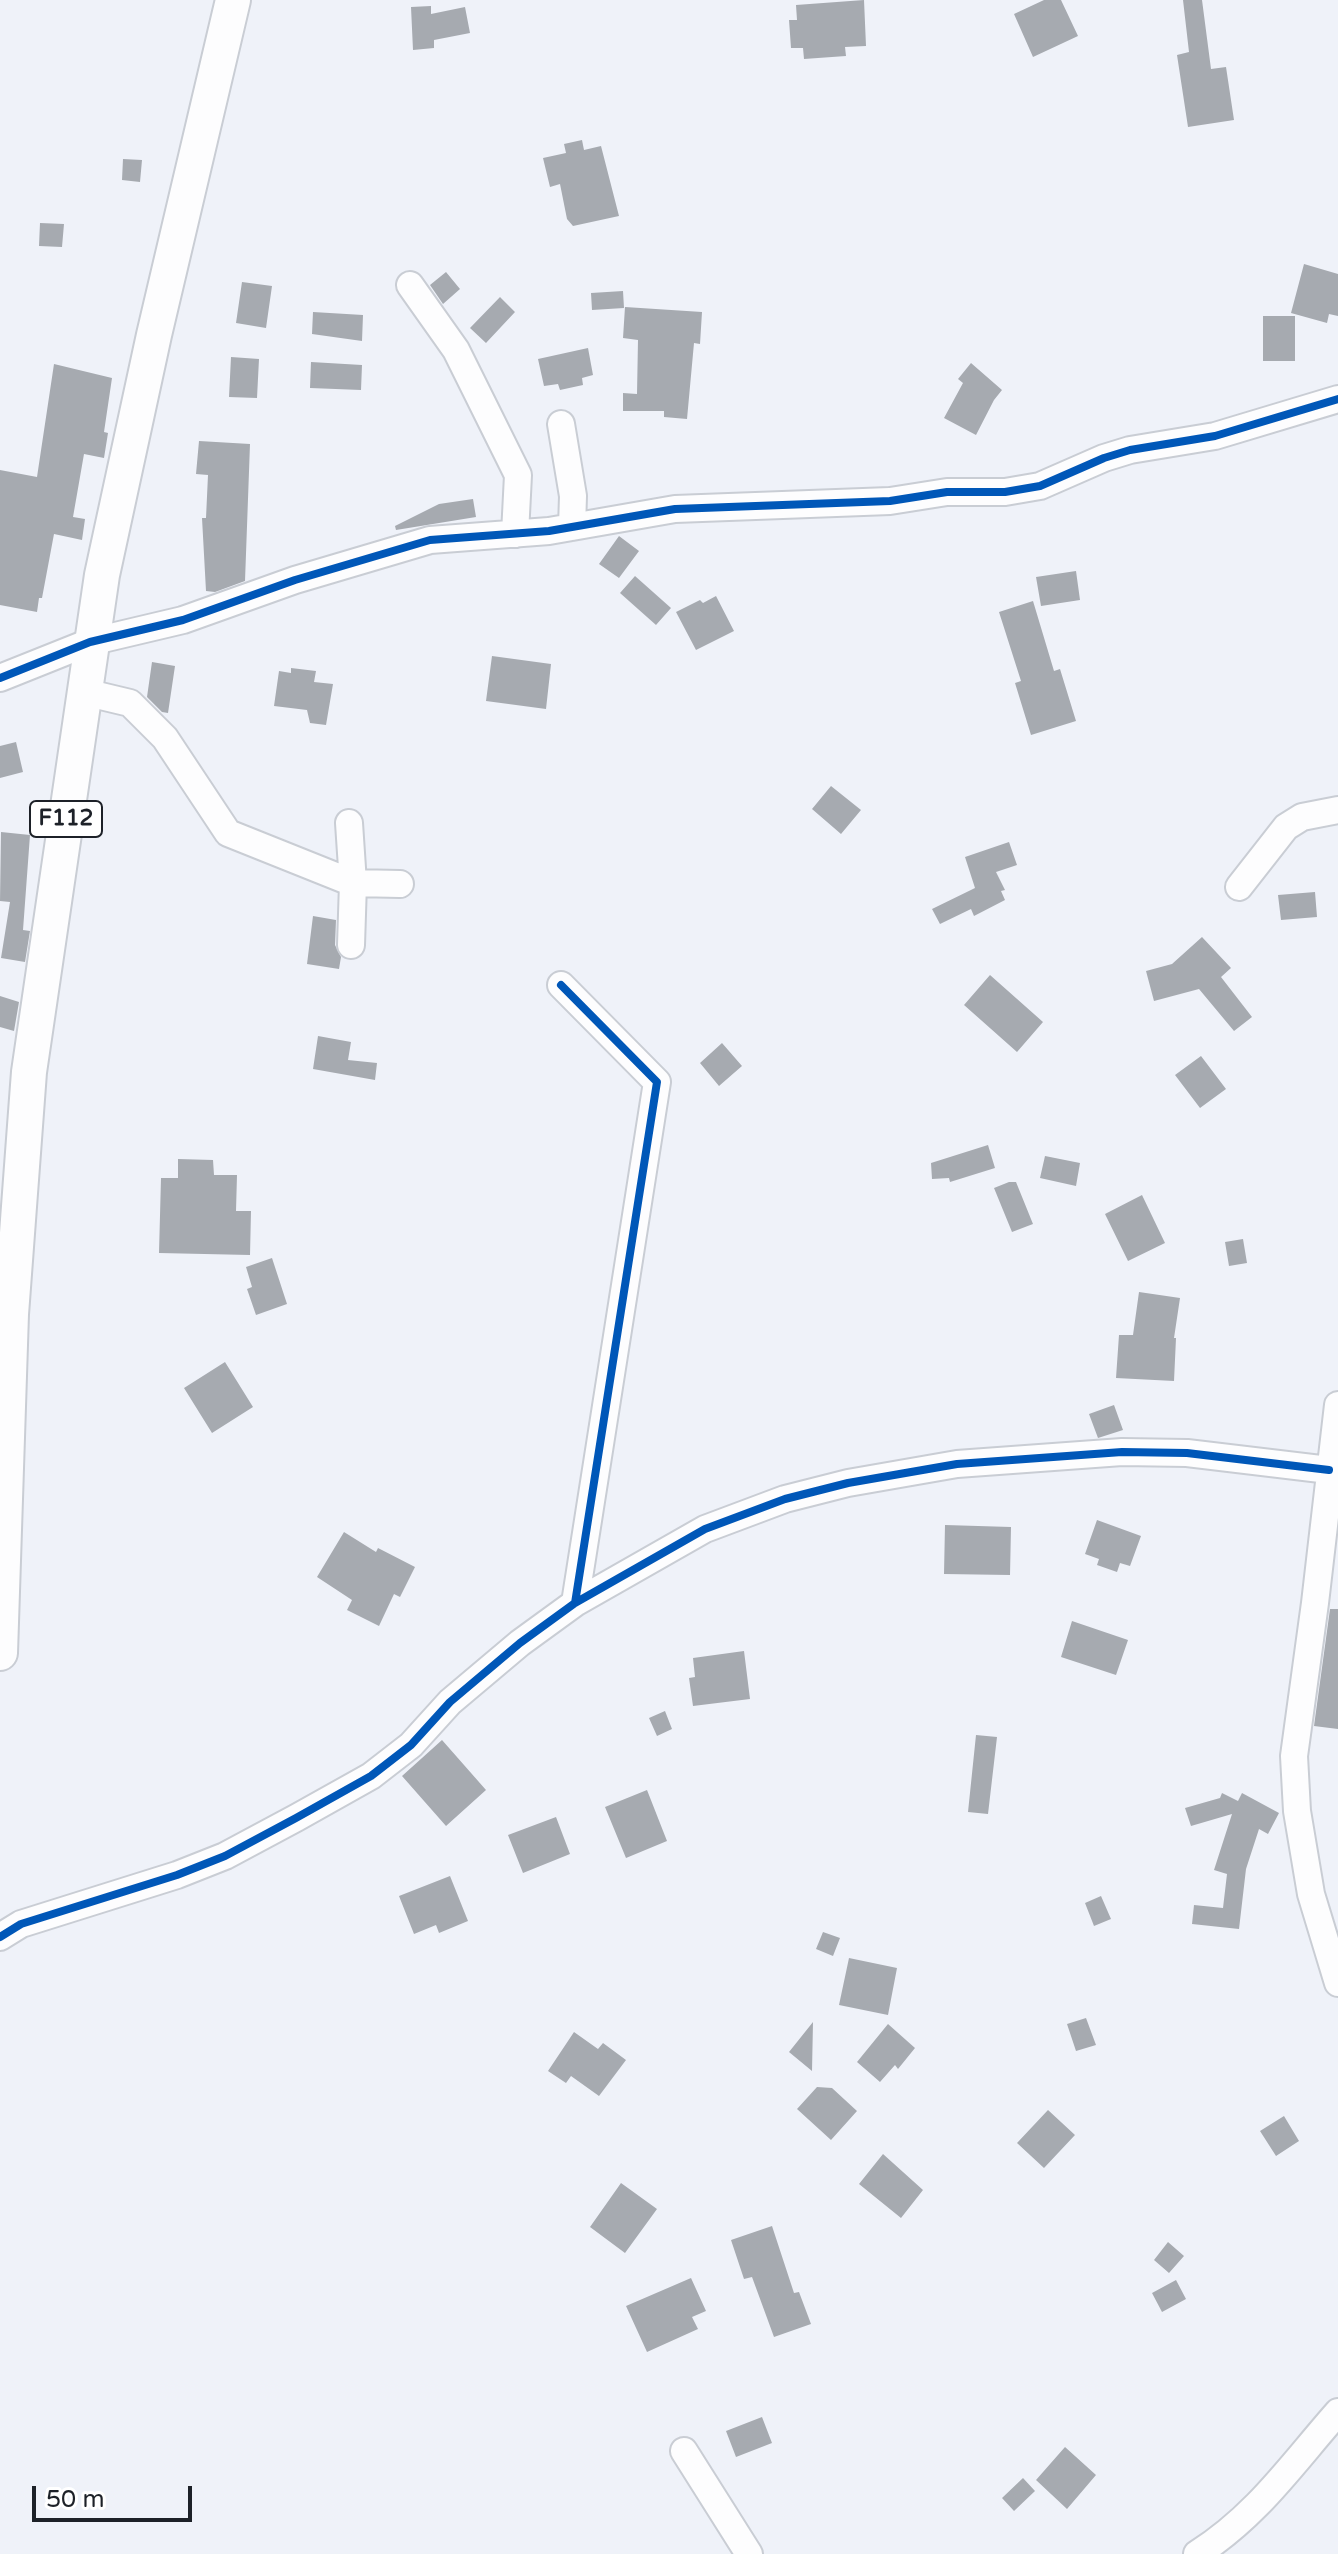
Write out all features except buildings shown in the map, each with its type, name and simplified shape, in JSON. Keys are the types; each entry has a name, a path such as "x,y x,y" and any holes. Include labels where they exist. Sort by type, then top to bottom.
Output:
{"main road":[{"name":"F112","path":"0,1653 11,1314 29,1072 102,575 154,335 233,0"}],"street":[{"path":"410,285 456,350 518,475 515,534"},
{"path":"0,678 90,642 183,620 321,571 430,540 572,527 675,509 890,501 947,492 1005,492 1040,486 1130,450 1215,436 1338,399"},
{"path":"561,424 573,496 572,527"},
{"path":"84,692 130,703 165,738 228,833 353,883 400,884"},
{"path":"1239,887 1286,827 1302,817 1338,810"},
{"path":"349,823 353,883 351,945"},
{"path":"561,985 657,1082 575,1603"},
{"path":"1338,1405 1329,1470 1327,1607 1294,1756 1297,1811 1311,1894 1338,1983"},
{"path":"0,1937 21,1924 177,1875 225,1856 371,1776 411,1745 450,1702 520,1643 575,1603 705,1529 785,1499 848,1483 957,1464 1122,1452 1187,1453 1329,1470"},
{"path":"1197,2554 1222,2538 1261,2503 1338,2412"},
{"path":"684,2451 749,2554"}],"cycle path":[{"path":"0,678 90,642 183,620 295,580 430,540 549,531 675,509 890,501 947,492 1005,492 1040,486 1130,450 1215,436 1338,399"},
{"path":"561,985 657,1082 575,1603"},
{"path":"0,1937 21,1924 177,1875 225,1856 296,1818 371,1776 411,1745 450,1702 520,1643 575,1603 705,1529 785,1499 848,1483 957,1464 1122,1452 1187,1453 1329,1470"}]}
